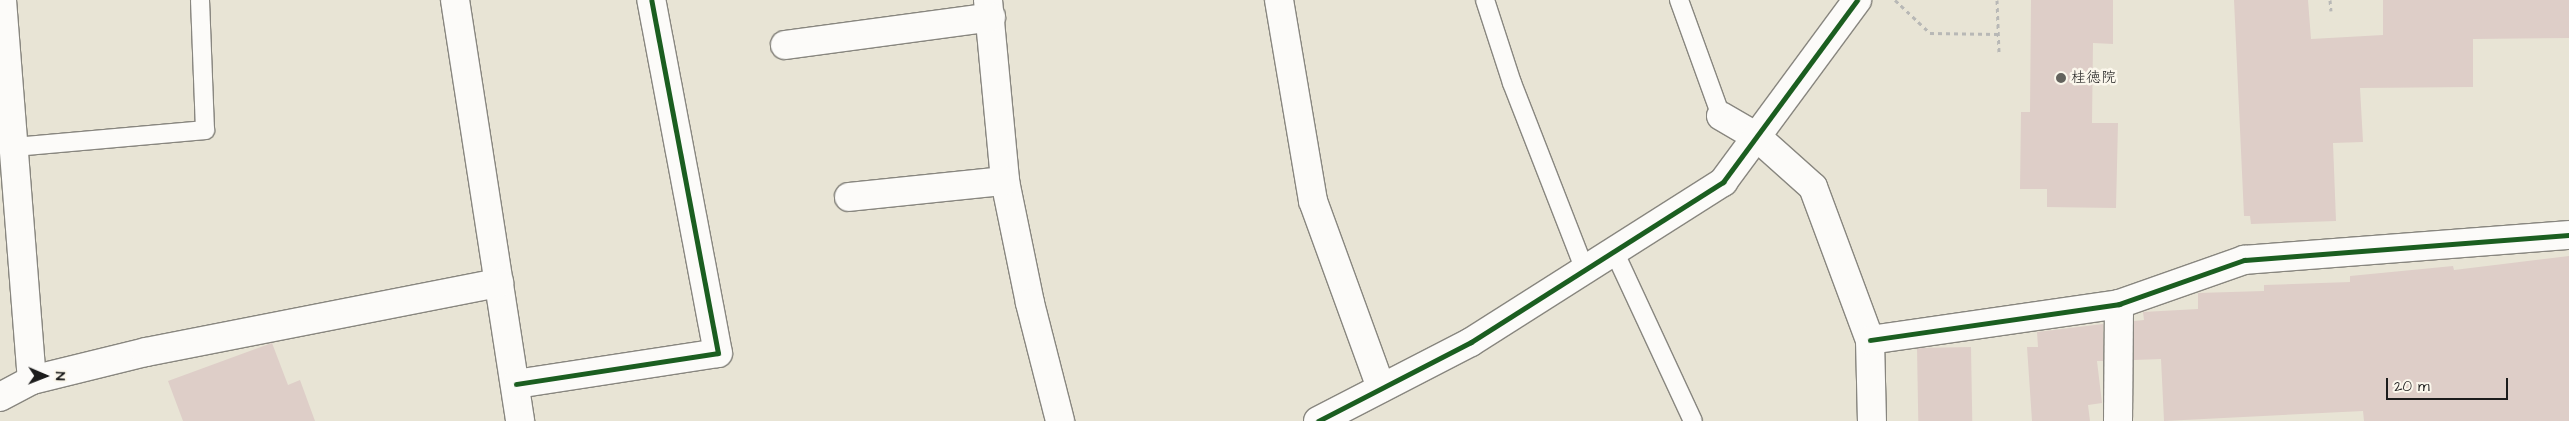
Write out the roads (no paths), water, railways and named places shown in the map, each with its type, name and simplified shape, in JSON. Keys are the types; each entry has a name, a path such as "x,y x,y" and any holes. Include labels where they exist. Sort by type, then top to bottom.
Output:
{"street":[{"path":"2,0 32,380"},
{"path":"455,0 516,384 520,421"},
{"path":"516,384 718,352 651,0"},
{"path":"1279,0 1313,201 1381,388"},
{"path":"1318,421 1470,342 1723,182 1828,36 1857,0"},
{"path":"786,45 989,8 1005,181 1030,303 1060,421"},
{"path":"1721,116 1757,137 1813,187 1870,340 1872,421"},
{"path":"849,197 1005,181"},
{"path":"1870,340 2119,304 2244,260 2569,235"},
{"path":"0,397 32,380 146,352 499,283"},
{"path":"2118,421 2119,304"}],"lane":[{"path":"14,147 205,130 200,0"},
{"path":"1484,0 1512,83 1585,270"},
{"path":"1679,0 1721,116"},
{"path":"1614,251 1694,421"}],"place":[{"name":"桂徳院","path":"2061,78"}]}
